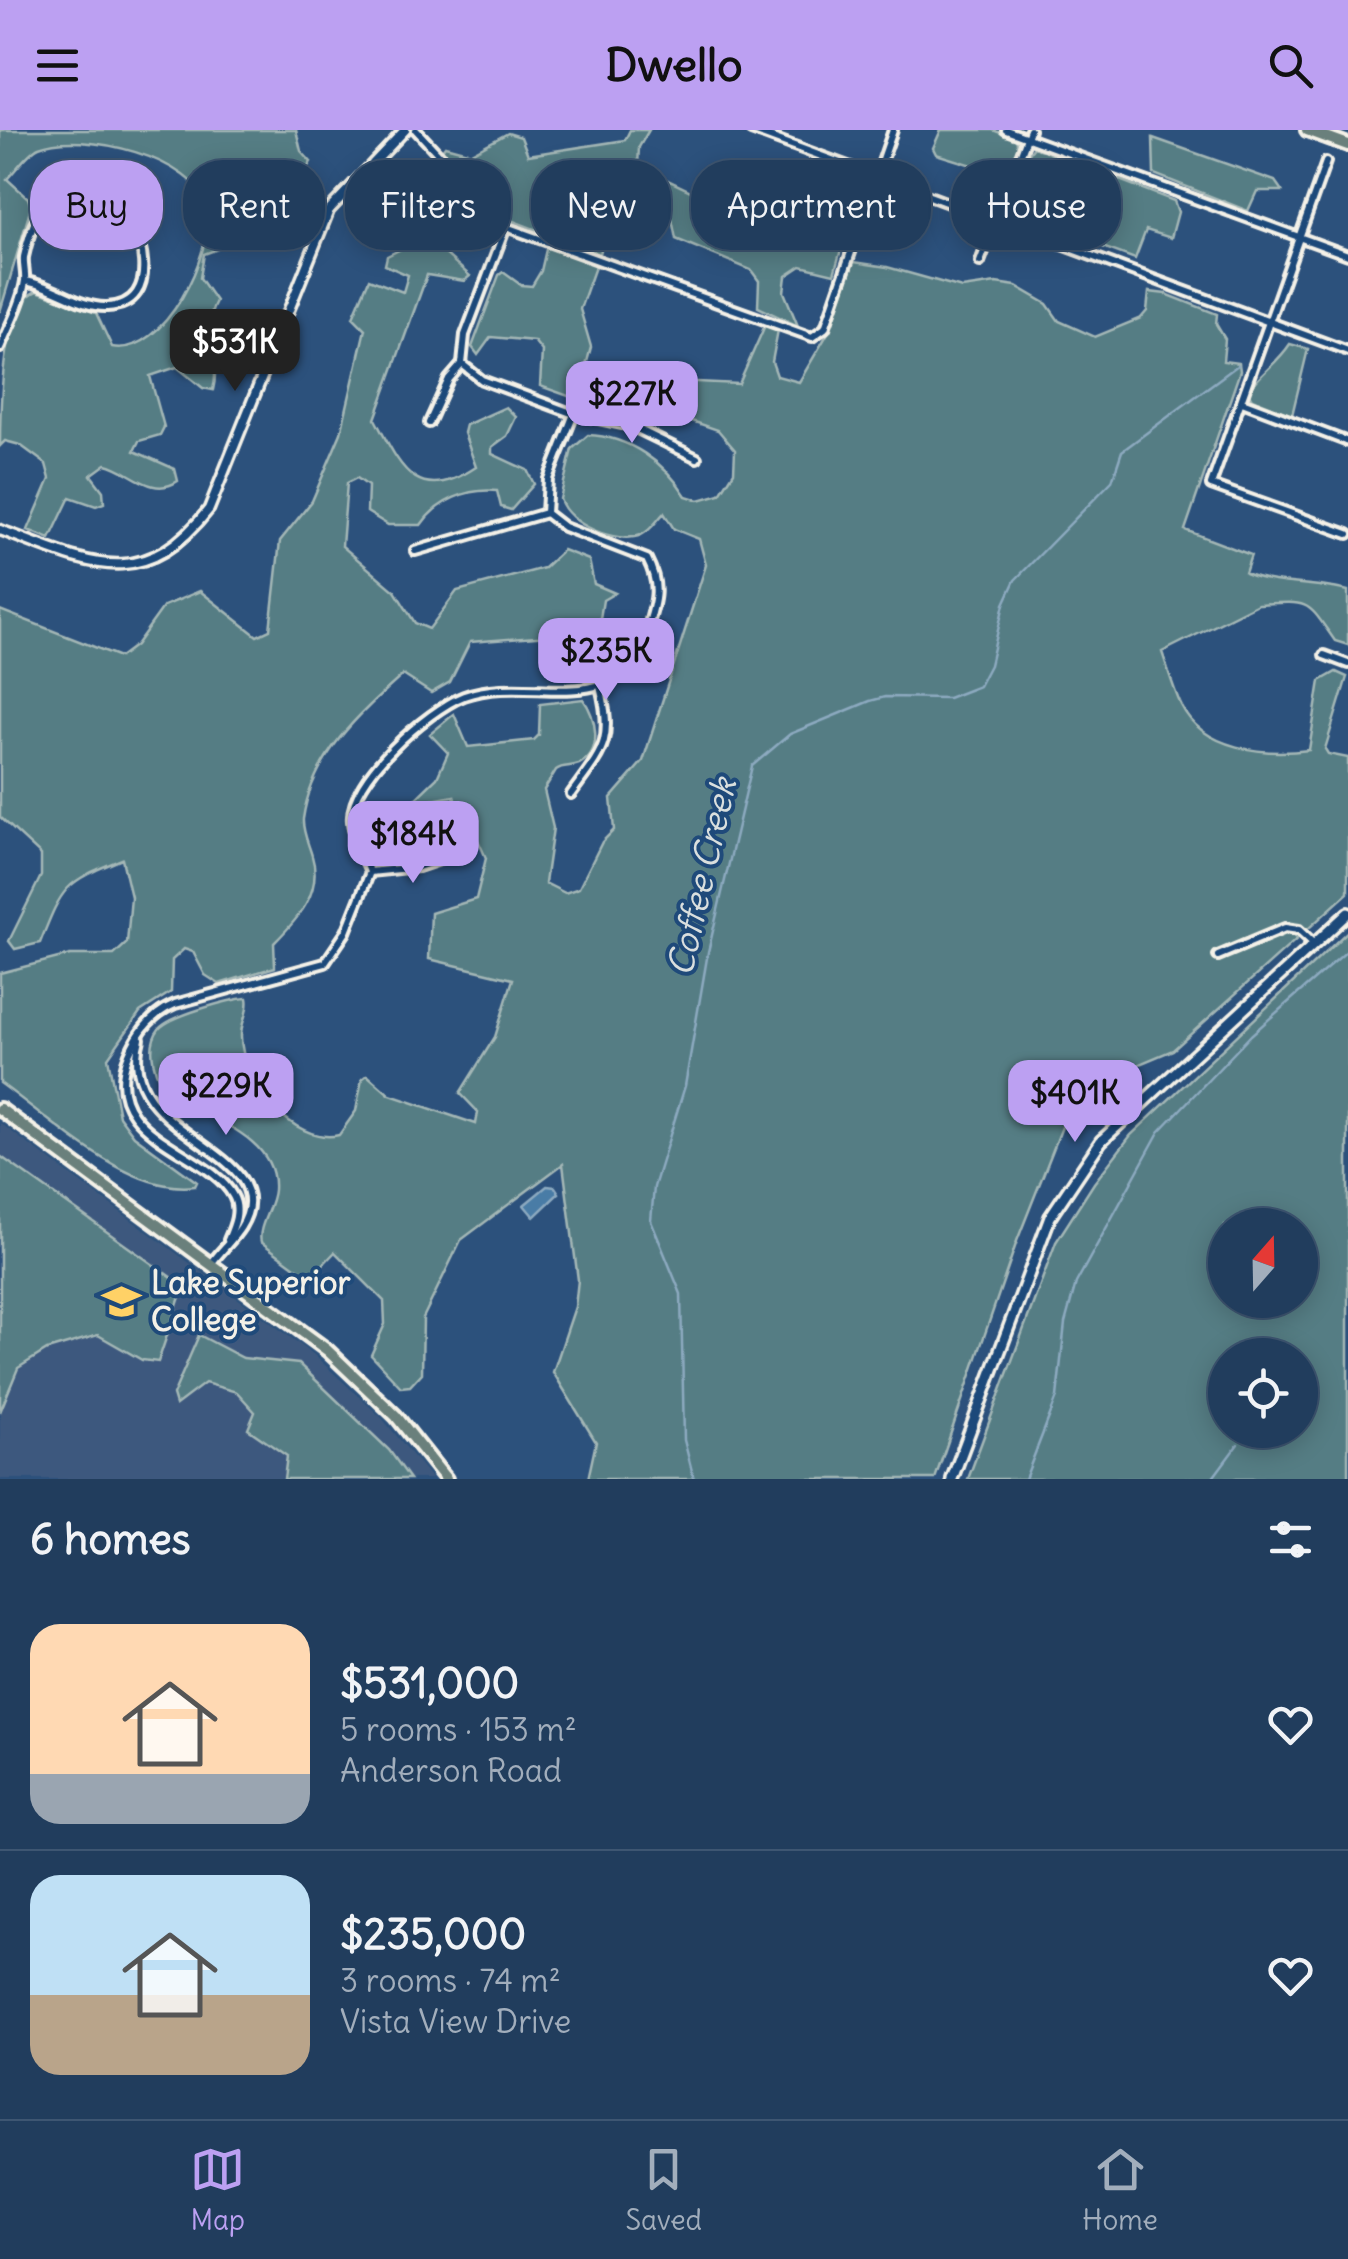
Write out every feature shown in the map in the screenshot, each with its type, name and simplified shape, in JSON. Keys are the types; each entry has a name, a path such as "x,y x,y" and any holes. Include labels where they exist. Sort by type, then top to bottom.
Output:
{"highway":[{"path":"1307,130 1348,145"},
{"path":"0,1109 350,1370 396,1416 446,1479"}],"main road":[{"path":"952,1479 1050,1217 1070,1186 1101,1142 1348,913"}],"street":[{"path":"0,530 92,564 123,567 182,544 209,510 329,210 405,130"},
{"path":"416,130 444,160"},
{"path":"751,130 833,160"},
{"path":"883,160 893,130"},
{"path":"1006,130 1029,134 1348,255"},
{"path":"1020,160 1029,134"},
{"path":"1326,162 1211,485 1348,534"},
{"path":"0,348 25,281 23,260 45,201 61,188 82,185 120,198 144,250 146,268 137,290 124,302 110,307 94,305 25,281"},
{"path":"511,229 812,337 821,335 851,250"},
{"path":"430,423 450,378 462,364 464,334 497,250"},
{"path":"980,262 985,250"},
{"path":"1077,250 1348,351"},
{"path":"462,364 482,380 574,414 631,426 697,458"},
{"path":"1242,402 1348,442"},
{"path":"546,512 548,479 574,414"},
{"path":"415,551 546,512"},
{"path":"228,1240 237,1211 230,1191 142,1124 128,1103 126,1062 144,1029 175,1004 325,963 346,932 370,872 352,820 363,780 434,712 467,695 600,686 632,667 647,630 659,582 647,559 564,527 546,512"},
{"path":"1324,655 1348,664"},
{"path":"571,794 606,746 609,720 600,686"},
{"path":"370,872 418,867 448,857"},
{"path":"1218,956 1285,928 1299,930 1315,945"},
{"path":"144,1029 135,1067 146,1098 229,1163 242,1181 244,1218 211,1264"}],"shaded area":[{"name":"Lake Superior College","path":"0,1123 313,1354 381,1417 432,1479 0,1479"},
{"path":"547,1186 555,1187 559,1193 534,1217 524,1205"}],"green space":[{"path":"0,130 296,130 301,151 309,160 183,160 183,175 163,160 108,145 82,142 39,147 7,179 28,198 30,210 0,312"},
{"path":"630,130 649,130 639,147 638,160 531,160 531,228 511,220 511,160 451,160 442,150 445,146 471,153 508,133 521,137 528,155 625,140"},
{"path":"941,130 993,130 1016,139 1018,147 1013,160 955,160 936,154 933,148"},
{"path":"1153,138 1275,181 1282,191 1257,191 1248,211 1154,174"},
{"path":"1034,147 1068,160 1025,160"},
{"path":"1121,181 1174,201 1178,212 1171,238 1146,230 1135,259 1111,250 1121,250"},
{"path":"671,182 691,191 691,245 676,239"},
{"path":"203,250 215,250 204,254 200,278 216,301 209,324 215,366 213,390 203,388 177,367 150,376 164,427 160,435 139,441 134,451 175,469 178,481 168,486 150,485 106,464 91,475 103,491 104,503 96,506 70,497 50,539 28,530 50,479 46,464 20,445 5,441 0,446 9,337 25,300 37,291 96,313 112,347 132,346 150,336 167,319 194,274"},
{"path":"399,250 441,250 470,276 464,281 427,275 375,419 393,452 412,476 424,482 455,478 476,467 464,433 466,425 506,407 516,417 507,436 492,447 492,454 527,470 534,484 511,510 501,507 497,491 475,492 444,503 421,525 388,525 367,512 368,486 357,478 347,483 342,546 395,591 415,623 429,629 457,591 544,568 563,550 589,560 594,584 615,593 603,600 598,631 583,644 582,674 571,669 568,637 562,635 470,642 450,682 431,693 403,675 339,738 316,776 303,819 315,869 314,881 306,904 274,943 275,967 219,984 205,975 193,952 184,949 172,960 171,992 140,1012 108,1058 119,1116 134,1136 197,1182 195,1186 170,1186 144,1179 92,1152 0,1083 0,973 70,955 114,955 127,943 131,897 122,859 68,888 40,943 15,949 9,941 41,876 41,855 0,817 0,610 120,657 136,645 164,606 200,591 257,636 270,630 280,541 312,501 341,433 365,329 353,317 369,279 403,292 408,275 385,265 387,256"},
{"path":"546,250 560,250 596,264 580,309 591,347 577,399 540,386 542,351 534,341 491,337 478,355 472,347 499,275 503,272 521,285 532,286 541,271"},
{"path":"703,250 841,250 834,274 801,266 786,276 784,292 798,326 758,307 759,281 751,270"},
{"path":"854,262 962,288 996,283 1016,286 1047,304 1059,321 1095,337 1141,318 1147,311 1149,292 1166,294 1217,314 1216,324 1225,339 1223,361 1239,363 1240,371 1185,530 1251,555 1245,573 1348,591 1348,645 1335,641 1306,606 1276,603 1258,604 1162,652 1178,699 1191,720 1220,741 1255,750 1309,750 1320,681 1336,672 1347,677 1325,749 1328,754 1348,758 1348,893 1173,1050 1080,1089 1017,1241 935,1479 588,1479 596,1442 553,1372 575,1307 578,1280 563,1164 461,1240 423,1318 422,1373 410,1386 401,1387 371,1355 385,1324 384,1301 335,1252 310,1278 261,1242 274,1190 272,1171 264,1156 237,1131 169,1094 156,1072 153,1045 159,1029 175,1019 247,998 241,1035 249,1071 272,1106 304,1130 322,1136 339,1135 356,1111 362,1079 367,1075 390,1095 476,1124 478,1112 460,1093 495,1037 513,979 429,959 431,913 476,899 486,858 478,840 463,829 454,796 410,804 437,778 448,753 430,734 454,714 468,747 534,740 539,735 540,704 583,699 594,724 592,751 579,764 556,770 544,790 553,828 545,883 565,893 579,888 602,842 614,830 611,798 643,761 706,565 699,539 674,529 664,513 648,531 631,537 607,535 573,517 560,499 572,449 588,435 618,440 657,463 686,496 699,500 720,494 734,472 735,450 718,430 651,407 645,389 676,381 739,384 766,323 778,330 772,362 777,376 799,382 831,328"},
{"path":"1290,344 1308,349 1292,415 1252,399 1248,392"},
{"path":"1348,931 1348,1479 968,1479 1056,1242 1131,1135"},
{"path":"0,1156 175,1280 181,1294 158,1362 142,1360 98,1335 47,1350 18,1368 0,1412"},
{"path":"199,1335 243,1358 299,1364 389,1450 410,1479 284,1479 287,1456 248,1429 255,1412 237,1392 205,1383 176,1405 173,1395"}],"waterway":[{"name":"Coffee Creek","path":"694,1479 684,1440 681,1294 651,1221 654,1187 685,1086 708,952 752,766 790,734 870,701 885,697 948,698 979,686 990,665 1004,604 1015,580 1112,481 1122,451 1238,365"},
{"path":"1025,1479 1057,1397 1065,1323 1076,1283 1159,1132 1251,1035 1348,950"},
{"path":"1212,1479 1235,1448"}],"place":[{"name":"Lake Superior College","path":"121,1301"}]}
